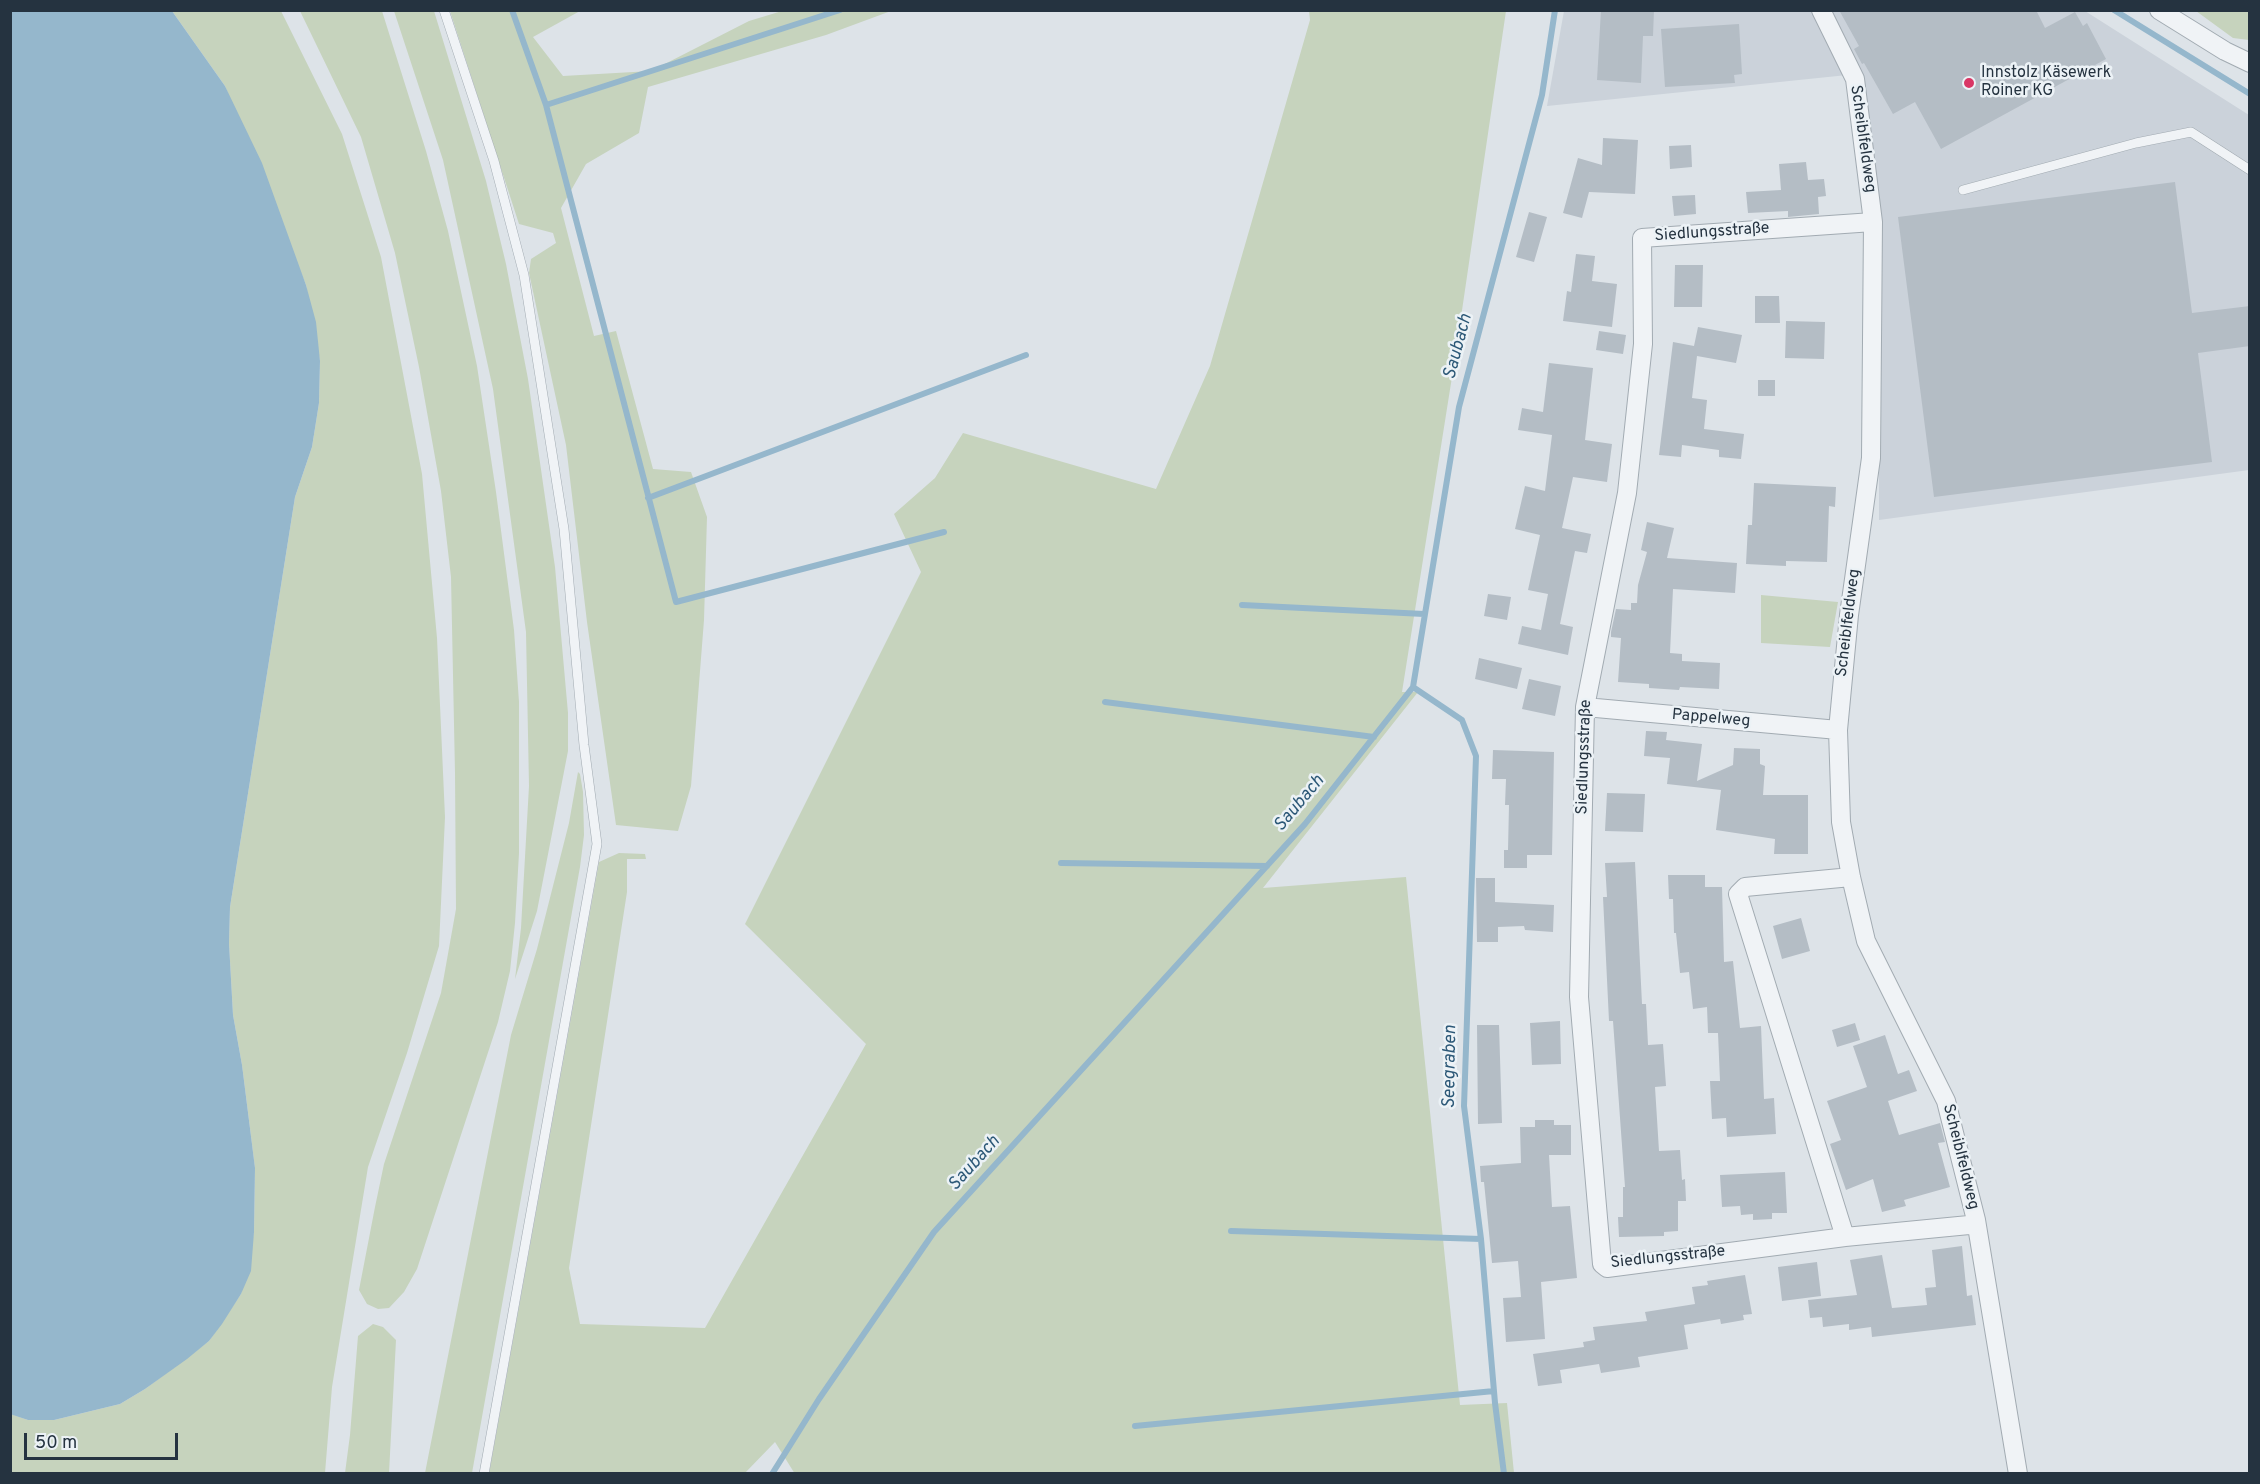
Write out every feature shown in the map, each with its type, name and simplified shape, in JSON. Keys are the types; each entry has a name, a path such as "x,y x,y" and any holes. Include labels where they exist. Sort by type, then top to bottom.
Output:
{"street":[{"name":"Scheiblfeldweg","path":"1821,10 1855,79 1873,222 1872,458 1849,615 1838,730 1841,822 1866,941 1946,1101 1976,1220 2018,1473"},
{"path":"2159,10 2225,51 2250,63"},
{"name":"Siedlungsstraße","path":"1873,222 1642,238 1643,344 1627,493 1585,707 1579,997 1602,1264 1607,1268 1845,1237 1969,1225 1976,1220"},
{"name":"Pappelweg","path":"1585,707 1838,730"},
{"path":"1845,1237 1738,894 1745,887 1851,877"}],"lane":[{"path":"444,10 494,161 524,275 564,529 597,844 484,1473"},
{"path":"1963,190 2136,143 2191,132 2250,170"}],"shaded area":[{"path":"1564,11 2085,11 2249,115 2249,470 1879,520 1879,302 1857,74 1547,106"}],"green space":[{"path":"172,11 281,11 342,134 381,257 422,474 437,638 445,817 439,946 407,1053 368,1167 332,1387 325,1473 11,1474 11,1414 28,1420 54,1420 120,1404 145,1389 209,1341 241,1294 254,1232 255,1168 233,1015 229,943 230,907 295,497 312,447 319,403 320,361 306,285 225,86"},
{"path":"300,11 382,11 426,151 448,231 477,366 514,630 519,702 519,853 510,971 498,1022 417,1269 404,1292 389,1308 378,1309 367,1304 359,1290 375,1207 384,1164 441,993 456,909 451,577 441,491 419,367 395,253 361,137"},
{"path":"394,11 434,11 486,181 506,264 528,379 555,567 568,713 568,751 537,911 515,979 521,928 529,786 526,632 493,389 443,160"},
{"path":"450,11 580,11 533,37 563,76 651,71 749,21 782,11 891,11 826,35 648,87 639,133 586,164 561,208 594,336 616,331 653,469 691,472 707,517 704,620 691,786 678,831 616,825 587,622 566,445 529,273 531,259 556,243 553,233 519,224"},
{"path":"1309,11 1506,11 1455,358 1402,692 1418,692 1263,888 1406,877 1460,1405 1507,1403 1514,1473 795,1474 775,1442 745,1473 489,1474 599,862 619,853 645,854 646,859 627,859 627,892 569,1268 580,1324 705,1328 866,1044 745,924 921,572 894,514 935,478 963,433 1156,489 1210,366 1310,20"},
{"path":"2196,11 2249,11 2249,40 2233,38"},
{"path":"1761,595 1838,602 1830,647 1761,643"},
{"path":"578,772 583,792 584,835 580,867 472,1473 425,1473 511,1035 537,949 569,823"},
{"path":"373,1324 383,1327 396,1340 389,1473 345,1473 358,1336"}],"water":[{"path":"11,10 172,11 225,86 262,163 306,285 316,322 320,361 319,403 312,447 295,497 230,907 229,943 233,1015 255,1168 251,1271 241,1294 222,1324 209,1341 187,1359 120,1404 54,1420 28,1420 10,1414"}],"building":[{"path":"1601,10 1654,10 1653,36 1643,36 1641,83 1597,80"},
{"name":"Innstolz Käsewerk Roiner KG","path":"1839,10 2036,10 2045,28 2075,12 2083,26 2087,23 2106,59 1941,149 1915,102 1893,114 1854,49 1859,46"},
{"path":"1739,24 1742,74 1734,75 1735,83 1665,87 1661,29"},
{"path":"1603,138 1638,140 1635,194 1589,192 1582,218 1563,213 1578,158 1602,165"},
{"path":"1691,145 1692,167 1670,169 1669,146"},
{"path":"1806,162 1808,180 1824,179 1826,196 1818,197 1819,214 1788,217 1788,211 1748,213 1746,192 1781,190 1779,164"},
{"path":"2175,182 2192,313 2250,306 2250,346 2198,353 2212,462 1934,497 1898,217"},
{"path":"1695,195 1696,214 1674,216 1672,196"},
{"path":"1529,212 1547,217 1534,262 1516,257"},
{"path":"1576,254 1595,256 1592,281 1617,284 1612,327 1563,321 1567,291 1571,292"},
{"path":"1675,265 1703,265 1702,307 1674,307"},
{"path":"1755,296 1779,296 1780,323 1755,323"},
{"path":"1786,321 1825,322 1824,359 1785,358"},
{"path":"1698,327 1742,335 1736,363 1697,356 1692,398 1707,400 1704,429 1744,434 1741,459 1719,457 1719,450 1682,445 1681,457 1659,455 1673,342 1694,346"},
{"path":"1599,331 1626,335 1623,354 1596,350"},
{"path":"1549,363 1593,368 1585,440 1612,444 1607,482 1573,477 1562,528 1591,534 1587,553 1575,551 1560,624 1573,627 1568,655 1518,644 1522,626 1541,630 1548,594 1528,590 1540,535 1515,529 1525,486 1545,491 1552,435 1518,430 1522,408 1543,412"},
{"path":"1758,380 1775,380 1775,396 1758,396"},
{"path":"1754,483 1836,487 1835,507 1829,506 1827,562 1786,561 1786,566 1746,564 1748,525 1752,525"},
{"path":"1647,522 1674,528 1667,558 1737,563 1735,593 1673,589 1670,653 1682,654 1682,661 1720,663 1719,689 1649,688 1649,684 1618,682 1621,638 1611,637 1611,632 1616,609 1631,610 1631,603 1637,603 1638,585 1647,552 1641,550"},
{"path":"1488,594 1511,597 1507,620 1484,616"},
{"path":"1479,658 1522,668 1517,689 1475,679"},
{"path":"1529,679 1561,686 1555,716 1522,709"},
{"path":"1646,731 1667,732 1666,740 1702,744 1697,781 1733,765 1734,748 1760,749 1760,764 1765,766 1763,795 1808,795 1808,854 1774,854 1775,839 1716,830 1721,790 1667,784 1670,758 1644,756"},
{"path":"1493,750 1554,752 1552,855 1527,855 1527,868 1504,868 1504,850 1508,850 1509,805 1505,805 1506,779 1492,779"},
{"path":"1607,793 1645,794 1643,832 1605,831"},
{"path":"1635,862 1642,1004 1646,1004 1648,1045 1663,1044 1666,1086 1655,1087 1659,1151 1680,1150 1686,1201 1678,1201 1678,1231 1664,1232 1664,1236 1619,1237 1618,1217 1623,1217 1623,1187 1625,1187 1613,1021 1609,1021 1603,897 1607,897 1605,863"},
{"path":"1668,875 1705,875 1705,887 1722,887 1724,962 1733,961 1740,1028 1761,1026 1764,1099 1774,1098 1776,1134 1727,1137 1726,1118 1712,1119 1710,1081 1720,1081 1718,1033 1708,1033 1707,1007 1693,1009 1689,972 1680,973 1676,933 1674,933 1673,899 1669,899"},
{"path":"1476,878 1495,878 1495,902 1554,905 1553,932 1525,930 1524,926 1498,927 1498,942 1477,942"},
{"path":"1801,918 1810,951 1782,959 1773,926"},
{"path":"1560,1021 1561,1064 1532,1065 1530,1023"},
{"path":"1855,1023 1860,1040 1837,1047 1832,1030"},
{"path":"1477,1025 1499,1025 1502,1123 1478,1124"},
{"path":"1885,1035 1898,1074 1909,1070 1917,1091 1888,1101 1899,1135 1940,1123 1945,1142 1938,1143 1950,1187 1904,1200 1906,1206 1882,1212 1873,1179 1846,1190 1830,1144 1841,1140 1827,1101 1867,1087 1853,1046"},
{"path":"1535,1120 1554,1120 1554,1125 1571,1125 1571,1155 1549,1155 1552,1207 1570,1206 1577,1278 1541,1282 1545,1339 1506,1342 1503,1298 1521,1297 1518,1261 1492,1263 1484,1182 1481,1182 1480,1166 1521,1163 1520,1127 1535,1127"},
{"path":"1785,1172 1787,1213 1772,1213 1772,1219 1753,1220 1753,1214 1741,1215 1740,1206 1722,1207 1720,1175"},
{"path":"1962,1246 1967,1296 1972,1295 1976,1325 1872,1337 1871,1327 1849,1330 1849,1324 1823,1327 1822,1317 1810,1318 1808,1300 1857,1295 1850,1260 1882,1255 1892,1308 1927,1305 1925,1288 1936,1287 1932,1250"},
{"path":"1817,1262 1821,1296 1782,1301 1778,1267"},
{"path":"1745,1275 1752,1314 1743,1315 1744,1320 1721,1324 1720,1319 1684,1325 1688,1349 1638,1357 1640,1367 1601,1373 1599,1364 1560,1370 1562,1383 1538,1386 1533,1354 1584,1347 1583,1342 1595,1340 1593,1327 1647,1321 1645,1312 1695,1304 1692,1287 1708,1285 1707,1281"}],"waterway":[{"path":"512,10 546,105 676,602 944,532"},
{"path":"546,105 840,10"},
{"name":"Saubach","path":"772,1474 819,1399 934,1232 1305,824 1413,687 1459,407 1542,95 1555,10"},
{"path":"2114,10 2250,94"},
{"path":"648,498 1026,355"},
{"path":"1242,605 1424,614"},
{"name":"Seegraben","path":"1413,687 1462,720 1476,756 1464,1106 1481,1239 1495,1403 1504,1474"},
{"path":"1105,702 1374,737"},
{"path":"1061,863 1267,866"},
{"path":"1231,1231 1481,1239"},
{"path":"1135,1426 1494,1391"}],"place":[{"name":"Innstolz Käsewerk Roiner KG","path":"1969,83"}]}
